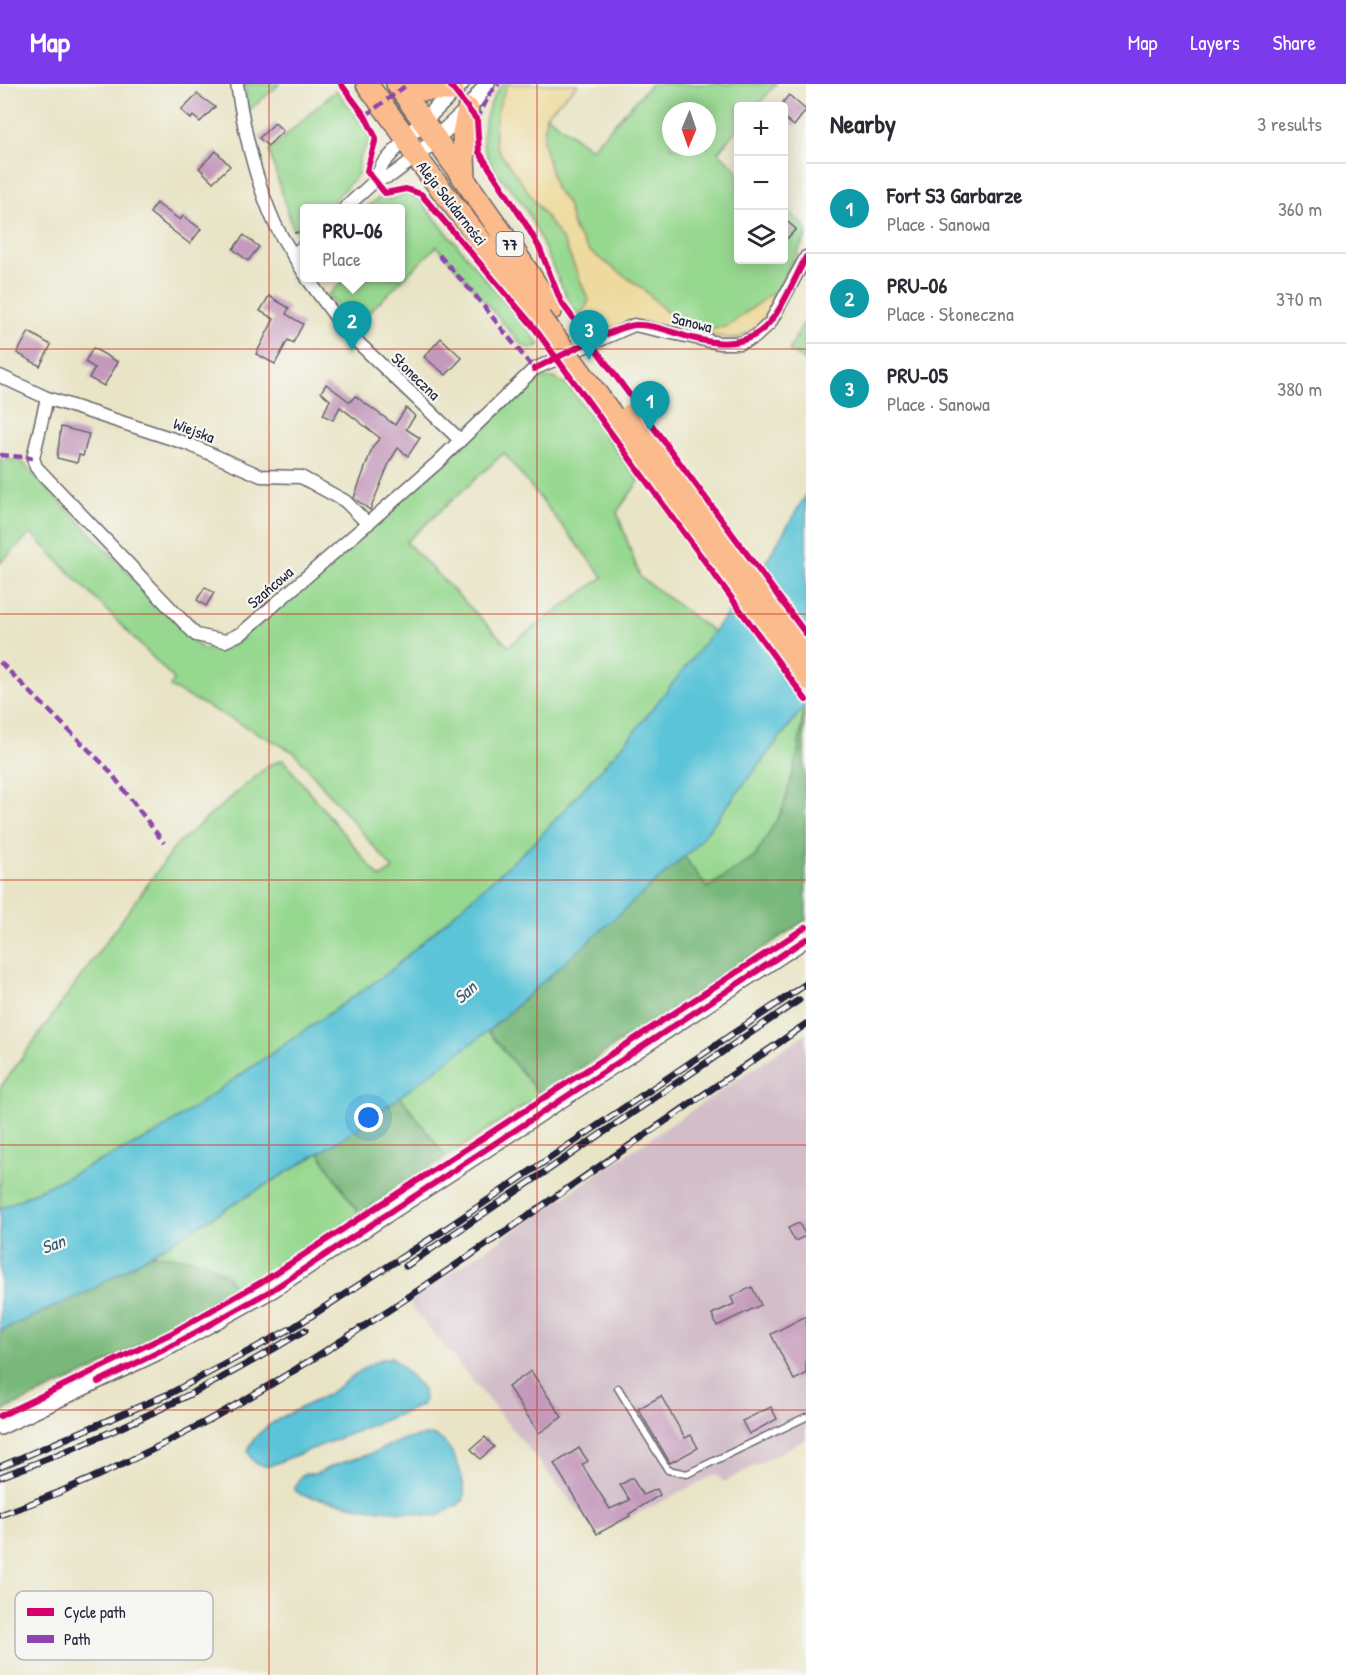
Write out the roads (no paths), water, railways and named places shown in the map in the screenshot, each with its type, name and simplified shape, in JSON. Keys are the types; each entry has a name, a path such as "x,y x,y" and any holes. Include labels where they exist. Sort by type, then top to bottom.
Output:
{"highway":[{"name":"Aleja Solidarności","path":"367,84 411,147 547,314"},
{"name":"Aleja Solidarności","path":"399,87 466,180 547,314"},
{"path":"399,87 457,87"},
{"path":"466,180 463,133 468,109"},
{"name":"77","path":"547,314 806,653"},
{"name":"77","path":"547,314 806,680"}],"street":[{"path":"237,84 243,122 262,191 276,225 300,266"},
{"path":"375,181 382,165 411,147 436,139 468,109 487,84"},
{"path":"349,204 375,181 392,175 411,147 423,122 457,87"},
{"path":"293,255 300,249"},
{"name":"Sanowa","path":"534,369 634,325 719,343 740,343 755,338 770,323 806,257"},
{"name":"Słoneczna","path":"310,282 345,331 460,440"},
{"name":"Szańcowa","path":"47,399 33,458 36,467 196,635 211,640 225,641 242,633 368,525 534,369"},
{"name":"Wiejska","path":"0,376 47,399 188,444 261,476 301,477 345,501 368,525"},
{"path":"0,1428 173,1345 272,1290 806,939"}],"lane":[{"path":"618,1388 668,1470 687,1474 806,1417"}],"water":[{"name":"San","path":"806,495 806,704 695,847 488,1031 347,1136 88,1292 0,1331 0,1209 154,1135 389,972 537,840 631,736 758,575"},
{"path":"392,1357 423,1389 424,1402 420,1406 269,1466 261,1466 253,1461 248,1451 252,1441 270,1425 325,1396 374,1363"},
{"path":"430,1435 445,1443 451,1451 460,1471 464,1491 464,1499 458,1505 437,1516 366,1508 302,1495 294,1490 300,1477 305,1474 316,1474 404,1439"}],"railway":[{"path":"0,1467 171,1393 294,1327 441,1232 806,984"},
{"path":"406,1266 799,1000"},
{"path":"0,1515 128,1462 189,1431 308,1362 424,1287 806,1024"},
{"path":"0,1477 78,1446 156,1411 269,1352 305,1330"}],"place":[{"name":"PRU-06","path":"352,351"},
{"name":"PRU-05","path":"589,360"},
{"name":"Fort S3 Garbarze","path":"650,431"}]}
